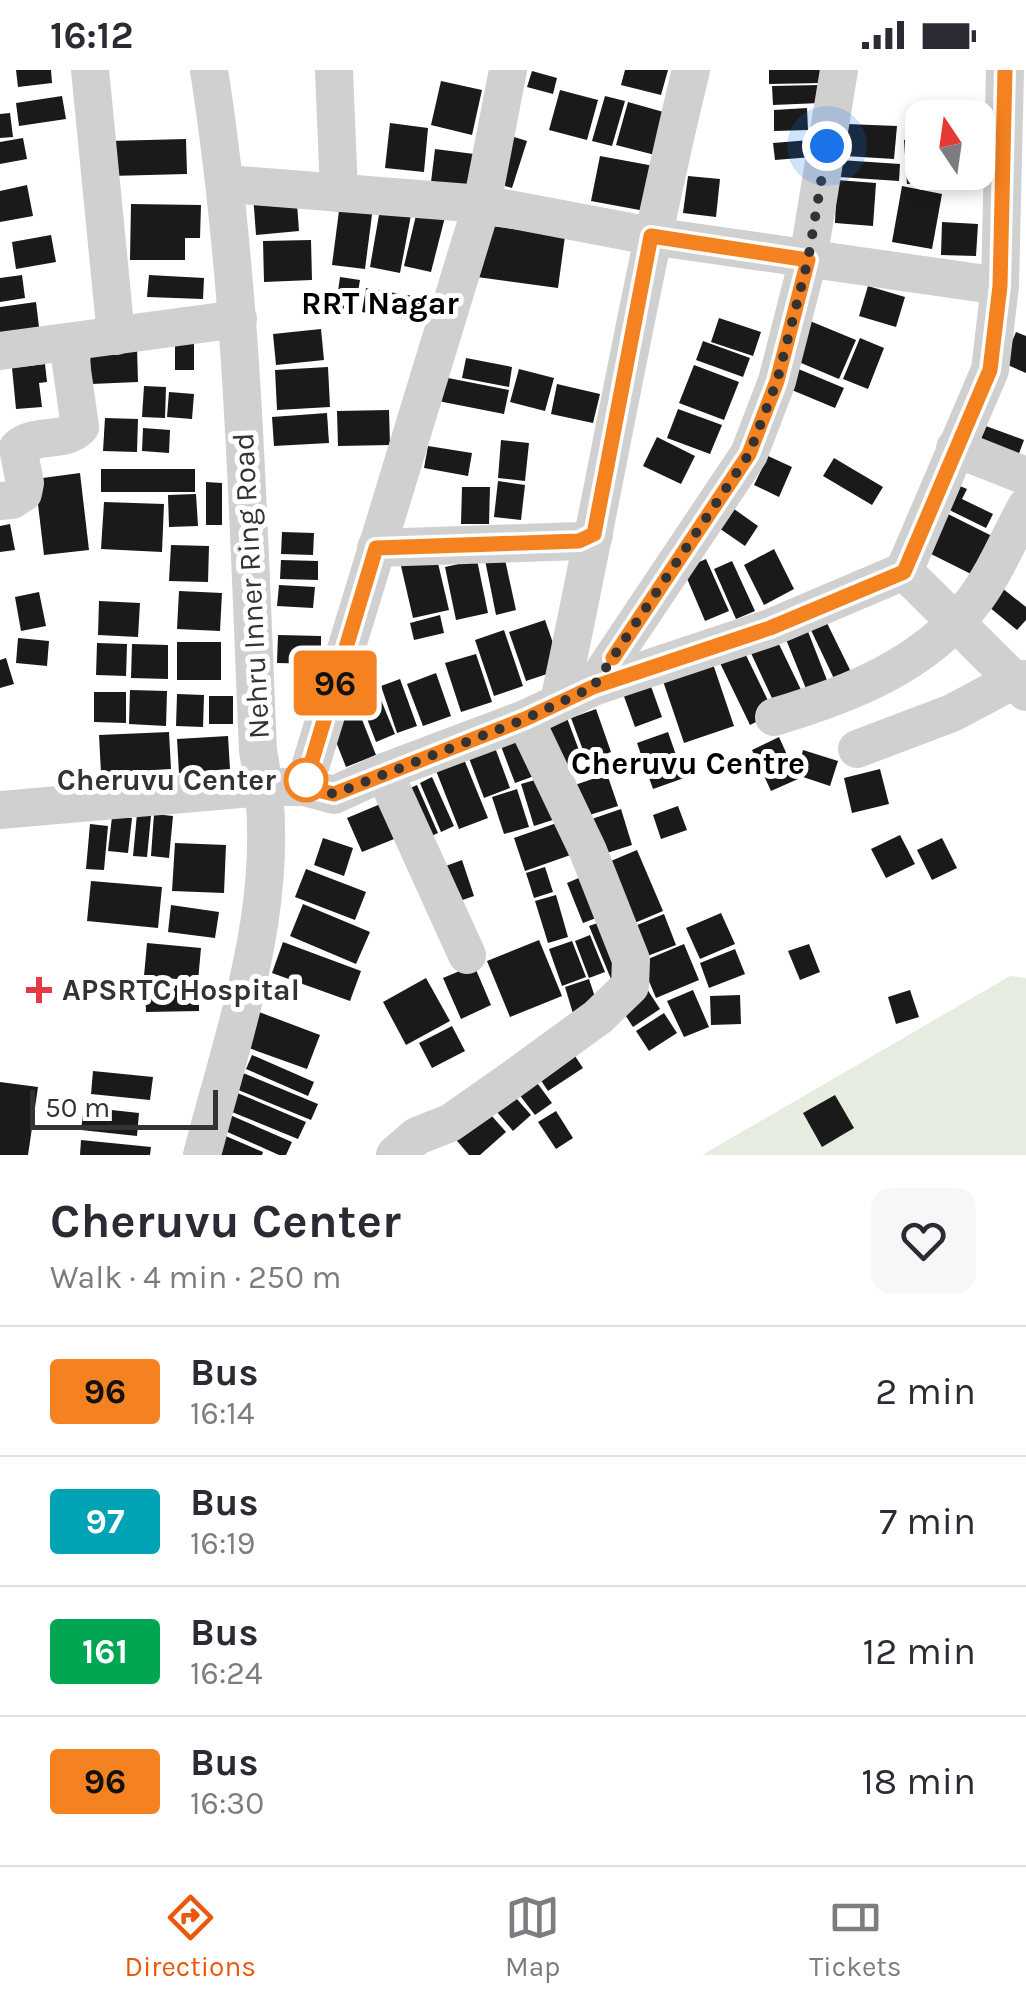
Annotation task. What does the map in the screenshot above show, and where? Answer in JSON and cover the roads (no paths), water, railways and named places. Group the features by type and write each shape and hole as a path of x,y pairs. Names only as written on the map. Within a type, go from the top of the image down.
{"street":[{"path":"90,70 116,336"},
{"name":"Nehru Inner Ring Road","path":"202,1155 261,928 266,888 266,787 258,751 238,319 227,184 209,70"},
{"path":"334,70 339,193"},
{"path":"304,787 482,204 508,70"},
{"path":"559,702 651,236 690,70"},
{"path":"593,687 749,454 777,381 808,260 839,70"},
{"path":"0,810 266,787 304,787 334,794 525,719 593,687 770,628 904,572 990,370 1000,286 1005,70"},
{"path":"227,184 482,204 651,236 1000,286"},
{"path":"0,350 238,319"},
{"path":"0,501 24,493 18,448 26,441 73,435 80,427 68,342"},
{"path":"954,448 1026,476"},
{"path":"774,716 833,700 900,668 956,623 976,599 1026,507"},
{"path":"376,548 579,541 594,534"},
{"path":"857,749 1022,684 904,572"},
{"path":"395,1155 417,1136 450,1123 510,1081 598,1017 630,986 631,960 588,851 525,719"},
{"path":"384,772 467,956"}],"place":[{"name":"Cheruvu Center","path":"306,780"},
{"name":"APSRTC Hospital","path":"39,990"}],"district":[{"name":"RRT Nagar","path":"380,303"},
{"name":"Cheruvu Centre","path":"688,763"}]}
